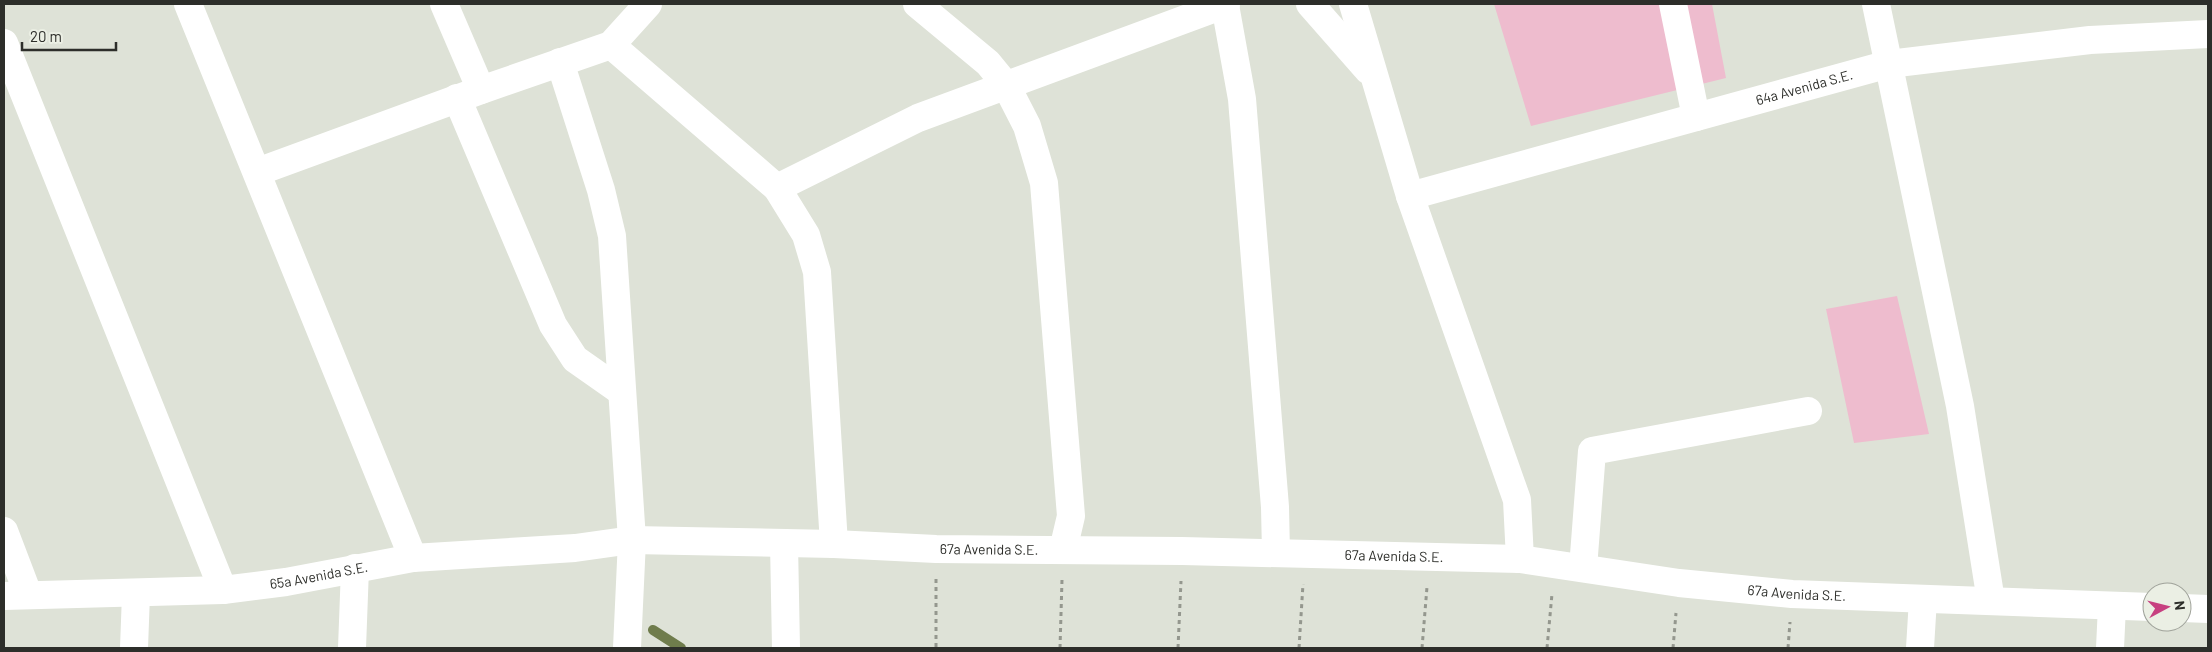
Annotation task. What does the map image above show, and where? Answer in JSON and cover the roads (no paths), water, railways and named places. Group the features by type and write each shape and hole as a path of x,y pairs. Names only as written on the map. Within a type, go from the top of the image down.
{"street":[{"path":"188,4 413,558"},
{"path":"444,4 469,94 553,325 575,359 622,392"},
{"path":"257,172 469,94 611,45 648,4"},
{"path":"916,4 988,63 1006,85 1027,126 1044,184 1071,516 1063,550"},
{"path":"777,188 918,118 1226,4 1242,99 1275,507 1276,553"},
{"path":"1310,4 1373,74"},
{"path":"1353,4 1410,196 1517,500 1520,559"},
{"path":"1673,4 1696,117"},
{"path":"1876,4 1960,406 1991,601"},
{"name":"64a Avenida S.E.","path":"1410,196 1889,64 2090,40 2208,34"},
{"path":"4,43 223,590"},
{"path":"611,45 777,188 806,235 818,272 834,544"},
{"path":"560,62 601,190 612,236 632,540 627,648"},
{"path":"1583,568 1592,451 1808,411"},
{"path":"4,531 16,595"},
{"name":"67a Avenida S.E.","path":"632,540 834,544 936,549 1182,551 1520,559 1679,583 1792,594 2142,607"},
{"name":"65a Avenida S.E.","path":"16,595 136,594 223,590 286,582 413,558 575,548 632,540"},
{"path":"784,543 786,648"},
{"path":"352,648 355,568"},
{"path":"134,648 136,594"},
{"path":"1920,648 1923,599"},
{"path":"2110,648 2112,606"},
{"path":"2192,608 2208,609"}],"waterway":[{"path":"653,630 681,648"}]}
